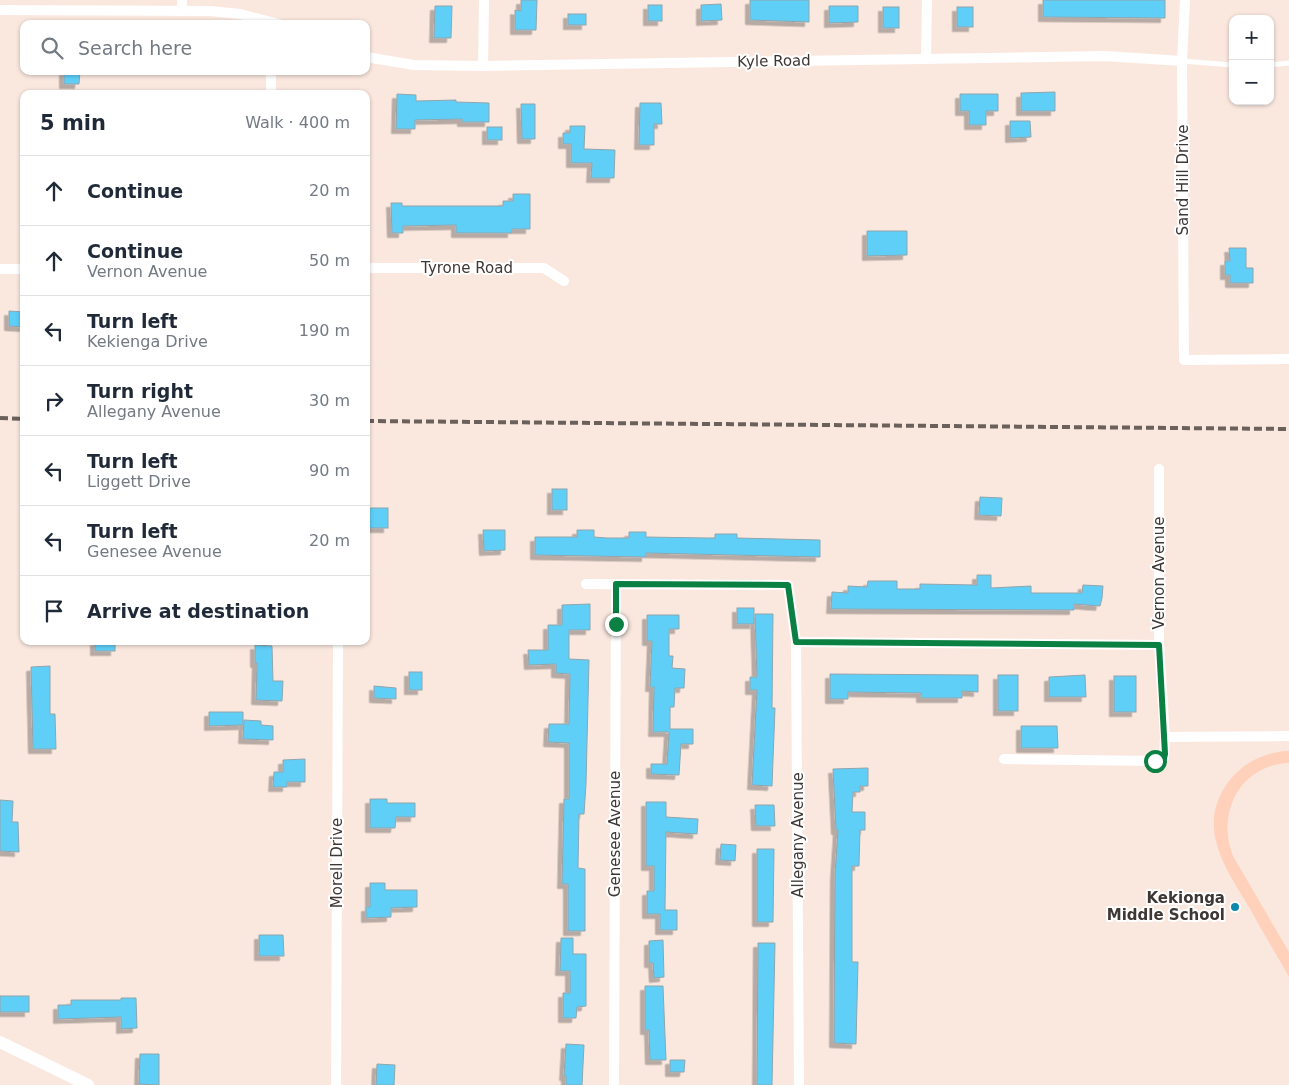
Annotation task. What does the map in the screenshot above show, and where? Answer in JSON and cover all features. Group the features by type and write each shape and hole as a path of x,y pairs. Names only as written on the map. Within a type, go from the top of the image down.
{"street":[{"path":"483,66 484,0"},
{"path":"926,58 927,0"},
{"name":"Sand Hill Drive","path":"1185,0 1182,61 1184,360 1289,359"},
{"path":"0,10 182,5 240,14 262,20"},
{"name":"Kyle Road","path":"370,58 414,66 1105,56 1182,61"},
{"path":"271,75 271,90"},
{"name":"Tyrone Road","path":"370,268 544,268 564,281"},
{"path":"0,269 20,269"},
{"name":"Vernon Avenue","path":"1004,759 1155,761 1164,758 1165,737 1159,645 1159,469"},
{"path":"586,584 616,584"},
{"name":"Allegany Avenue","path":"616,584 788,585 796,642 800,1085"},
{"name":"Genesee Avenue","path":"614,1085 616,584"},
{"path":"796,642 1159,645"},
{"name":"Morell Drive","path":"336,1085 338,645"},
{"path":"1165,737 1289,736"},
{"path":"0,1042 88,1085"}],"lane":[{"path":"1182,61 1229,65"},
{"path":"1274,65 1289,63"}],"shaded area":[{"path":"1289,751 1289,763 1272,766 1257,772 1245,782 1236,794 1230,808 1228,824 1233,856 1289,952 1289,977 1231,877 1217,846 1214,830 1214,814 1219,798 1234,775 1254,760 1268,754"}],"building":[{"path":"521,0 537,0 536,30 515,30 515,10 521,11"},
{"path":"750,0 809,0 809,22 750,20"},
{"path":"1043,0 1165,0 1165,18 1043,17"},
{"path":"721,4 722,20 701,21 701,5"},
{"path":"648,5 662,5 662,21 648,21"},
{"path":"435,6 452,6 451,38 434,38"},
{"path":"829,6 858,6 858,22 829,23"},
{"path":"883,7 899,7 899,28 883,28"},
{"path":"957,7 973,7 973,27 957,27"},
{"path":"568,14 586,14 586,25 568,25"},
{"path":"64,75 80,75 79,84 64,84"},
{"path":"1055,92 1055,111 1021,111 1021,93"},
{"path":"397,94 416,95 416,101 456,100 456,102 489,103 489,122 462,122 462,119 415,120 415,129 396,129"},
{"path":"960,94 998,94 998,111 986,111 986,125 969,125 969,111 960,111"},
{"path":"640,103 661,103 662,124 654,124 654,145 639,145"},
{"path":"521,104 535,104 535,139 522,139"},
{"path":"1010,121 1030,121 1031,137 1010,138"},
{"path":"570,126 585,126 584,149 615,150 614,178 591,178 592,163 571,163 571,144 563,144 563,133 570,133"},
{"path":"487,127 502,127 502,140 487,140"},
{"path":"513,194 530,194 530,229 512,229 512,233 456,233 456,225 403,226 403,233 392,233 391,203 402,203 402,206 503,206 503,201 513,201"},
{"path":"867,231 907,231 907,255 867,256"},
{"path":"1229,248 1246,248 1246,268 1253,268 1253,283 1230,283 1230,275 1225,275 1225,261 1230,261"},
{"path":"9,311 20,312 20,327 9,326"},
{"path":"552,489 567,489 567,510 552,510"},
{"path":"980,497 1002,498 1001,516 979,515"},
{"path":"370,508 388,508 388,528 370,528"},
{"path":"483,530 505,530 505,550 484,551"},
{"path":"577,530 594,530 594,537 607,538 629,538 629,532 646,532 646,537 715,538 715,534 737,534 737,538 820,540 820,557 646,553 646,557 535,555 535,537 577,537"},
{"path":"977,575 991,575 991,588 1031,586 1031,593 1082,593 1083,585 1103,586 1102,598 1100,606 1074,604 1074,610 831,609 832,592 848,593 848,586 867,587 868,581 897,581 897,589 920,589 920,584 977,585"},
{"path":"590,604 590,630 569,630 569,659 589,660 586,784 584,814 579,814 578,868 585,869 585,931 568,931 568,884 562,884 564,799 569,799 569,743 548,742 549,724 569,724 570,674 556,673 556,664 529,665 528,650 548,650 548,625 562,625 562,605"},
{"path":"737,608 754,608 754,624 737,624"},
{"path":"755,614 773,614 772,708 775,708 772,786 752,785 757,690 750,690 750,677 757,677"},
{"path":"647,615 679,615 679,629 669,629 669,656 673,656 672,668 685,669 684,688 675,688 674,707 670,707 670,729 693,729 693,744 681,744 679,775 651,774 651,764 667,764 669,732 653,732 654,687 650,687 652,641 647,641"},
{"path":"95,645 115,645 115,651 95,651"},
{"path":"255,645 272,646 273,681 283,681 282,701 256,700 257,663 255,663"},
{"path":"50,666 50,714 55,714 56,749 33,749 31,667"},
{"path":"409,672 422,672 422,690 409,690"},
{"path":"830,674 978,675 978,692 962,691 962,698 921,698 921,693 848,692 848,699 830,699"},
{"path":"998,675 1018,675 1018,711 998,711"},
{"path":"1085,675 1086,697 1049,697 1049,677"},
{"path":"1114,676 1136,676 1136,712 1114,712"},
{"path":"374,686 396,688 396,699 374,698"},
{"path":"209,712 243,712 243,725 209,726"},
{"path":"244,720 261,721 261,725 273,726 273,740 243,739"},
{"path":"1021,726 1057,726 1058,748 1021,748"},
{"path":"305,759 305,782 287,782 287,787 273,787 274,772 283,772 283,760"},
{"path":"868,768 868,786 860,786 860,792 853,792 852,812 865,812 865,830 860,830 859,866 852,866 852,962 858,962 856,1044 834,1043 835,875 838,830 836,830 833,769"},
{"path":"370,799 387,799 387,803 415,803 415,817 396,817 395,828 370,828"},
{"path":"0,800 13,801 12,822 18,822 19,852 0,851"},
{"path":"646,802 666,802 666,817 698,819 697,834 666,832 665,910 677,910 677,930 660,930 660,914 647,914 647,891 654,891 654,866 646,866"},
{"path":"755,805 774,805 775,826 756,826"},
{"path":"721,844 736,845 735,861 720,860"},
{"path":"757,849 774,849 773,922 757,922"},
{"path":"370,883 385,883 385,890 417,890 417,907 391,908 391,917 366,918 366,907 370,907"},
{"path":"259,935 283,935 284,956 259,956"},
{"path":"561,938 573,938 573,954 586,954 586,1006 577,1007 576,1018 563,1018 563,993 570,993 570,971 560,971"},
{"path":"663,940 664,977 654,978 653,963 649,963 649,941"},
{"path":"758,943 775,943 772,1085 757,1085"},
{"path":"645,986 663,986 666,1060 650,1060 649,1030 645,1030"},
{"path":"0,996 29,996 29,1012 0,1012"},
{"path":"121,998 136,998 137,1028 121,1029 121,1017 58,1019 58,1005 71,1005 71,1000 121,1000"},
{"path":"566,1044 584,1045 582,1085 566,1085 566,1076 564,1076"},
{"path":"140,1054 159,1054 159,1085 139,1084"},
{"path":"670,1060 685,1060 684,1072 670,1072"},
{"path":"377,1064 395,1065 394,1085 376,1085"}],"railway":[{"path":"0,418 20,419"},
{"path":"370,421 1289,429"}],"place":[{"name":"Kekionga Middle School","path":"1235,907"}],"route":[{"path":"616,624 616,584 788,585 796,642 1159,645 1165,754 1164,758 1155,761"}]}
